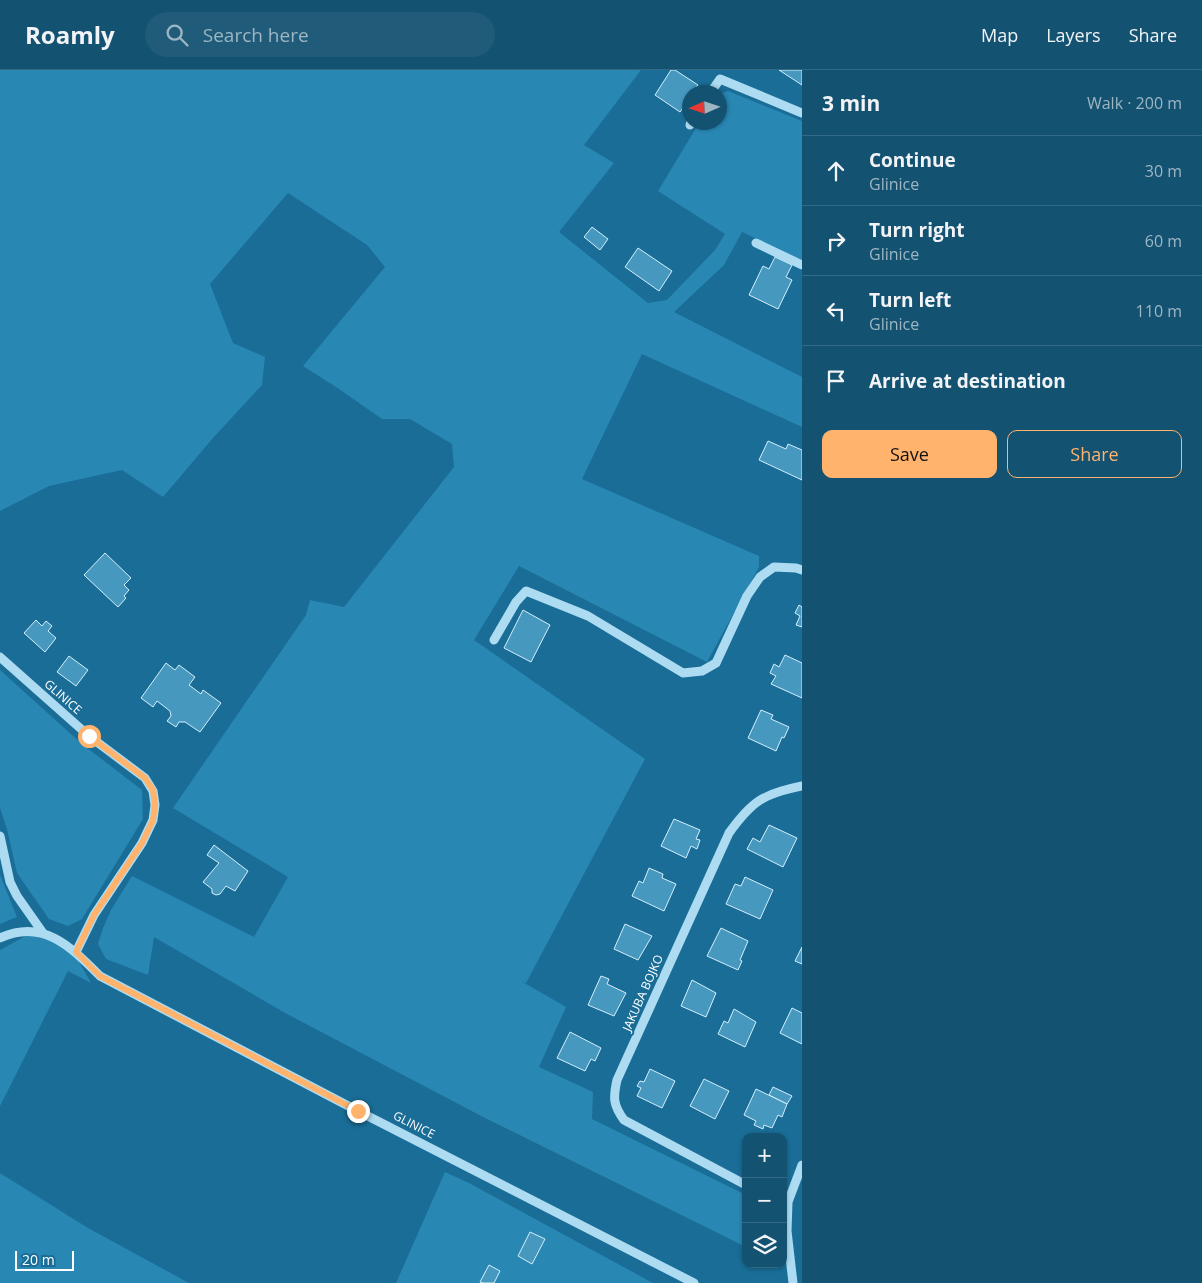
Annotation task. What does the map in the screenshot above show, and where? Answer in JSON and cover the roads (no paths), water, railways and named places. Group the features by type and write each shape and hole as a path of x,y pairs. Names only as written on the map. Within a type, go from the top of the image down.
{"street":[{"path":"716,85 720,79 802,113"},
{"path":"756,243 802,265"},
{"path":"494,640 516,602 526,592 588,616 683,673 702,671 716,663 747,596 760,577 774,567 802,570"},
{"name":"GLINICE","path":"0,658 89,736 145,778 153,790 155,805 150,828 94,915 76,952"},
{"name":"JAKUBA BOJKO","path":"742,1183 624,1120 616,1110 614,1095 617,1080 729,833 744,812 763,798 802,786"},
{"path":"0,836 10,882 17,896 43,933"},
{"name":"GLINICE","path":"0,938 10,933 25,930 43,933 56,938 76,952 100,976 694,1283"},
{"path":"787,1199 802,1164"},
{"path":"787,1223 793,1283"}]}
